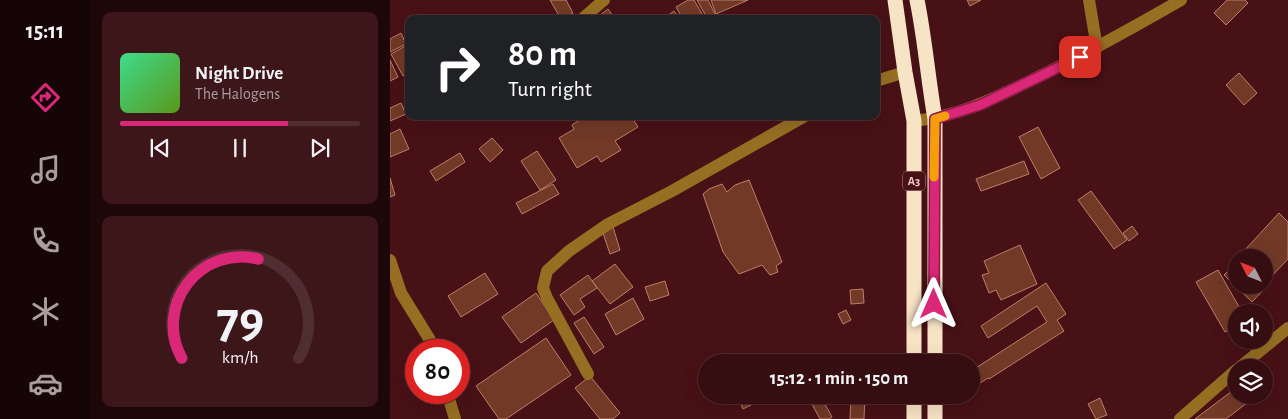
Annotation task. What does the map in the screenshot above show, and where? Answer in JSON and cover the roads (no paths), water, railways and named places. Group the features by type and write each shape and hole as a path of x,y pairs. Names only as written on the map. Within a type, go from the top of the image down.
{"highway":[{"name":"A3","path":"895,0 914,121 914,354"},
{"name":"A3","path":"918,0 935,119 935,354"},
{"path":"914,404 914,419"},
{"path":"935,404 935,419"}],"street":[{"path":"587,15 604,0"},
{"path":"1089,0 1097,48"},
{"path":"914,121 935,119 980,105 1097,48 1181,0"},
{"path":"880,80 905,72"},
{"path":"588,374 543,288 547,271 569,251 608,224 681,186 798,120"},
{"path":"390,260 401,293 416,315 428,339"},
{"path":"1252,359 1285,336"},
{"path":"1180,419 1228,378"},
{"path":"451,404 455,419"}]}
